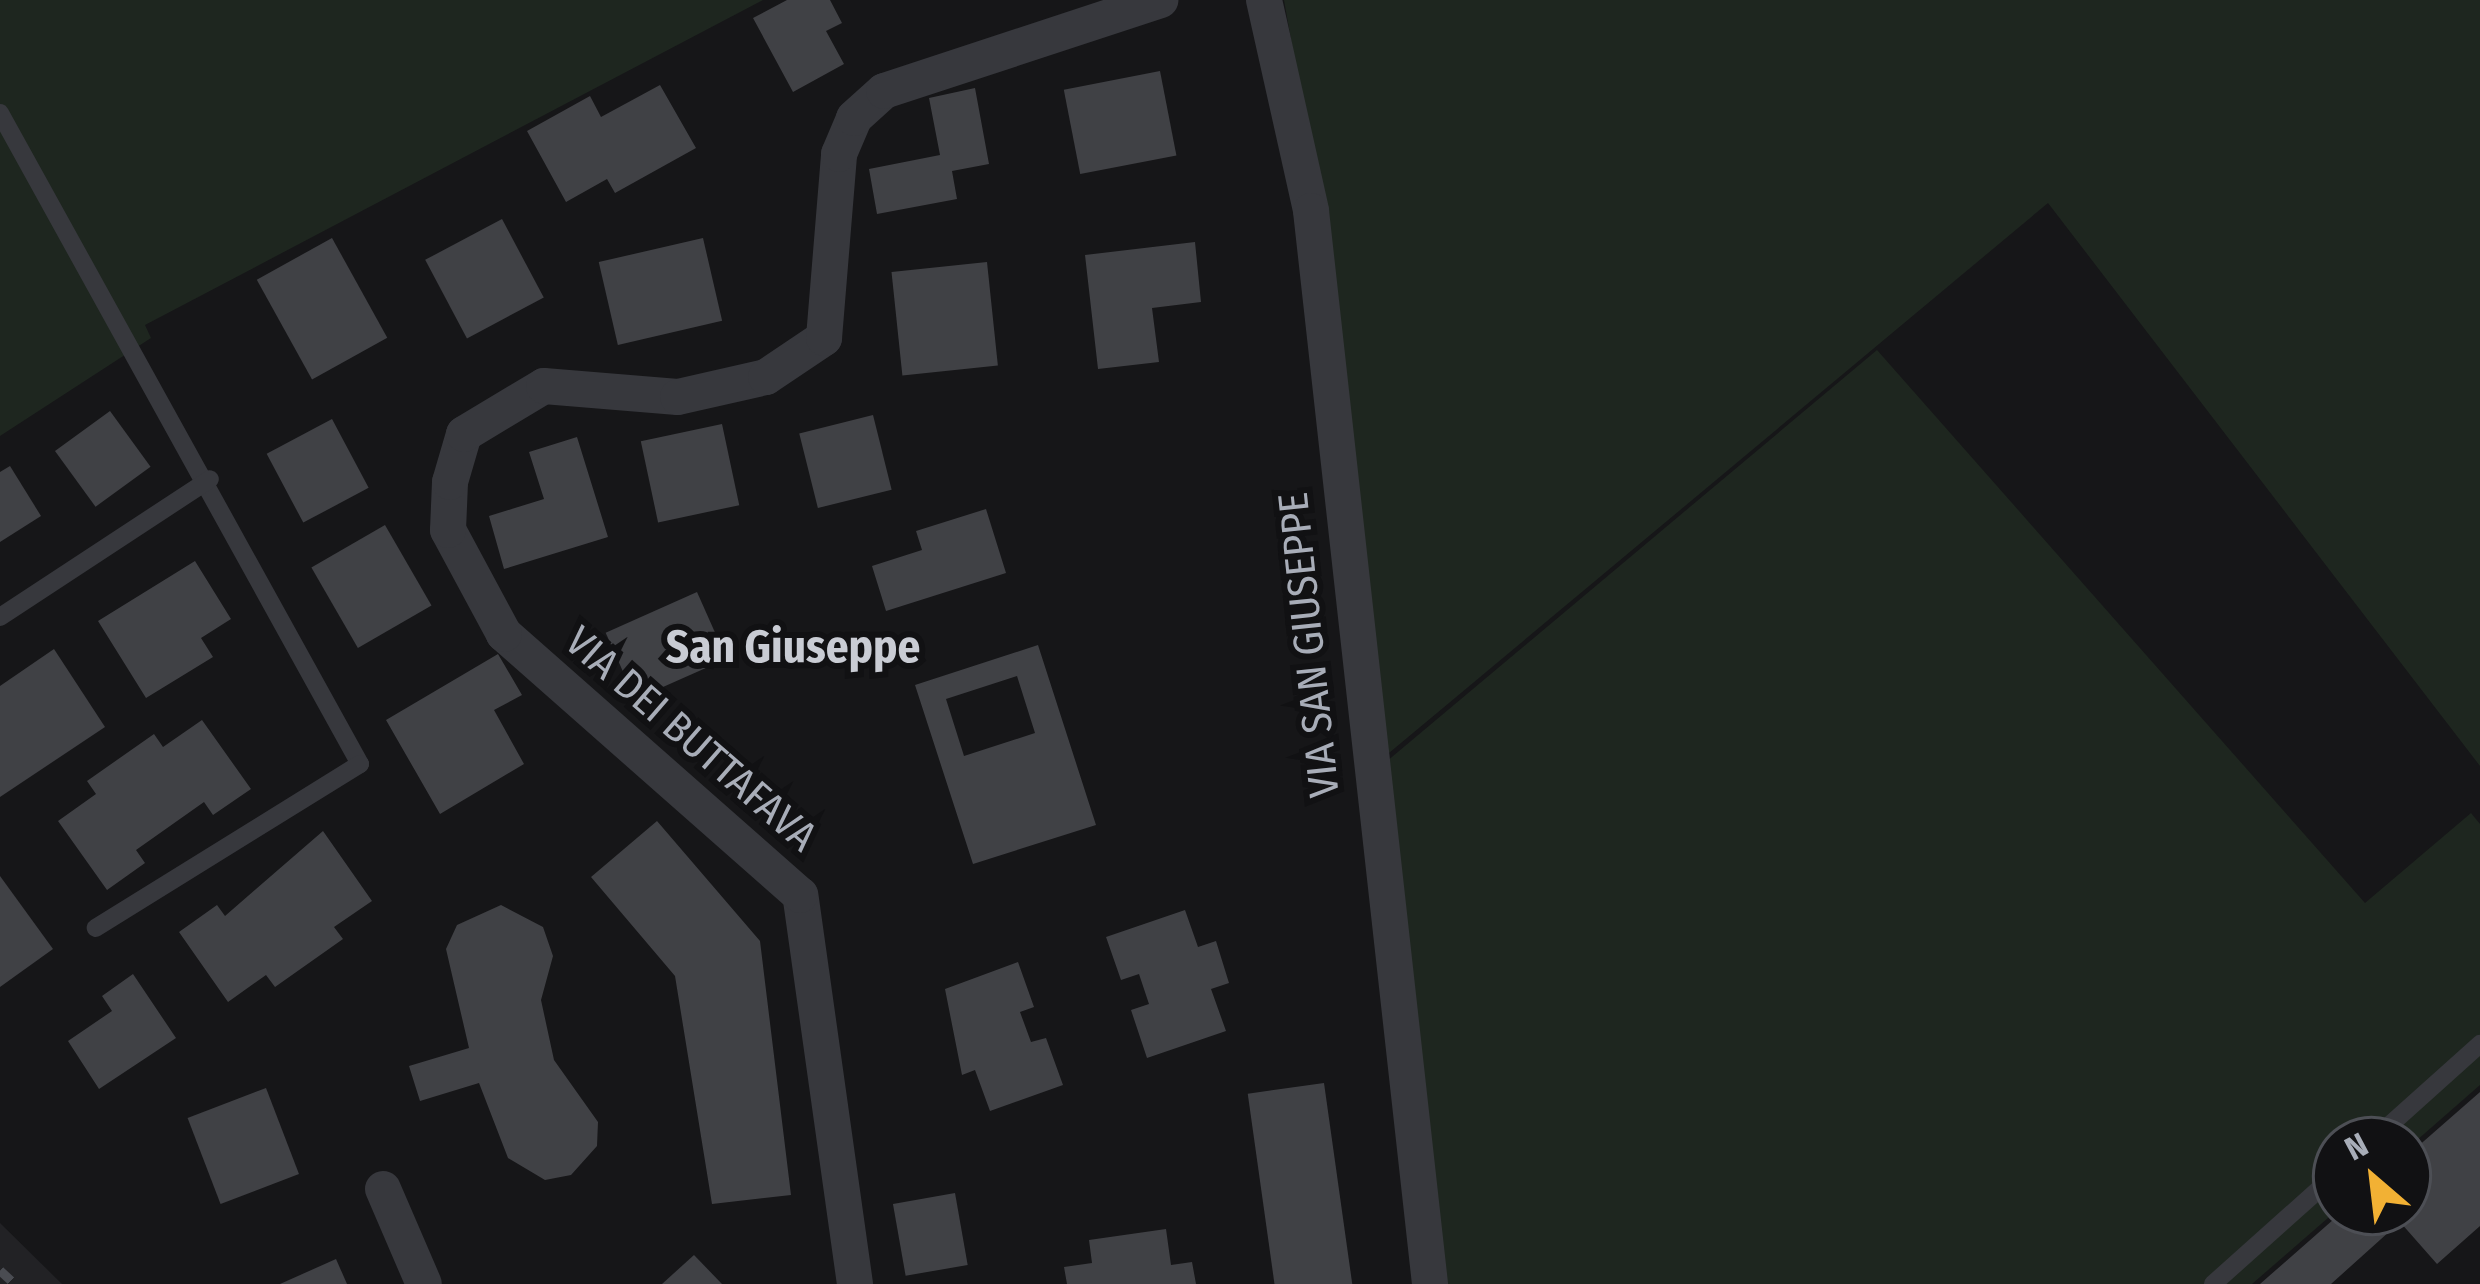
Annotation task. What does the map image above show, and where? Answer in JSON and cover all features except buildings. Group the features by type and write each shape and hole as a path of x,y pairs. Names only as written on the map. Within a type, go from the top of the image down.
{"street":[{"name":"VIA DEI BUTTAFAVA","path":"855,1284 800,896 504,634 448,530 450,482 464,434 544,386 678,397 766,377 805,351 824,338 836,284 839,154 854,118 884,91 1160,0"},
{"name":"VIA SAN GIUSEPPE","path":"1264,0 1311,211 1430,1284"},
{"path":"383,1189 424,1284"}],"lane":[{"path":"0,113 210,478 360,764 96,928"},
{"path":"0,617 210,478"},
{"path":"2400,1116 2480,1044"},
{"path":"2213,1284 2312,1195"}],"shaded area":[{"path":"0,0 763,0 145,325 151,338 0,436"},
{"path":"1284,0 2480,0 2480,766 2048,203 1371,768 1319,197"},
{"path":"1877,350 2365,903 2471,813 2480,824 2480,1085 2432,1127 2432,1116 2312,1116 2312,1232 2252,1284 1444,1284 1374,772"},
{"path":"0,1223 62,1284 0,1284"}],"railway":[{"path":"0,1270 15,1284"}],"district":[{"name":"San Giuseppe","path":"793,648"}]}
